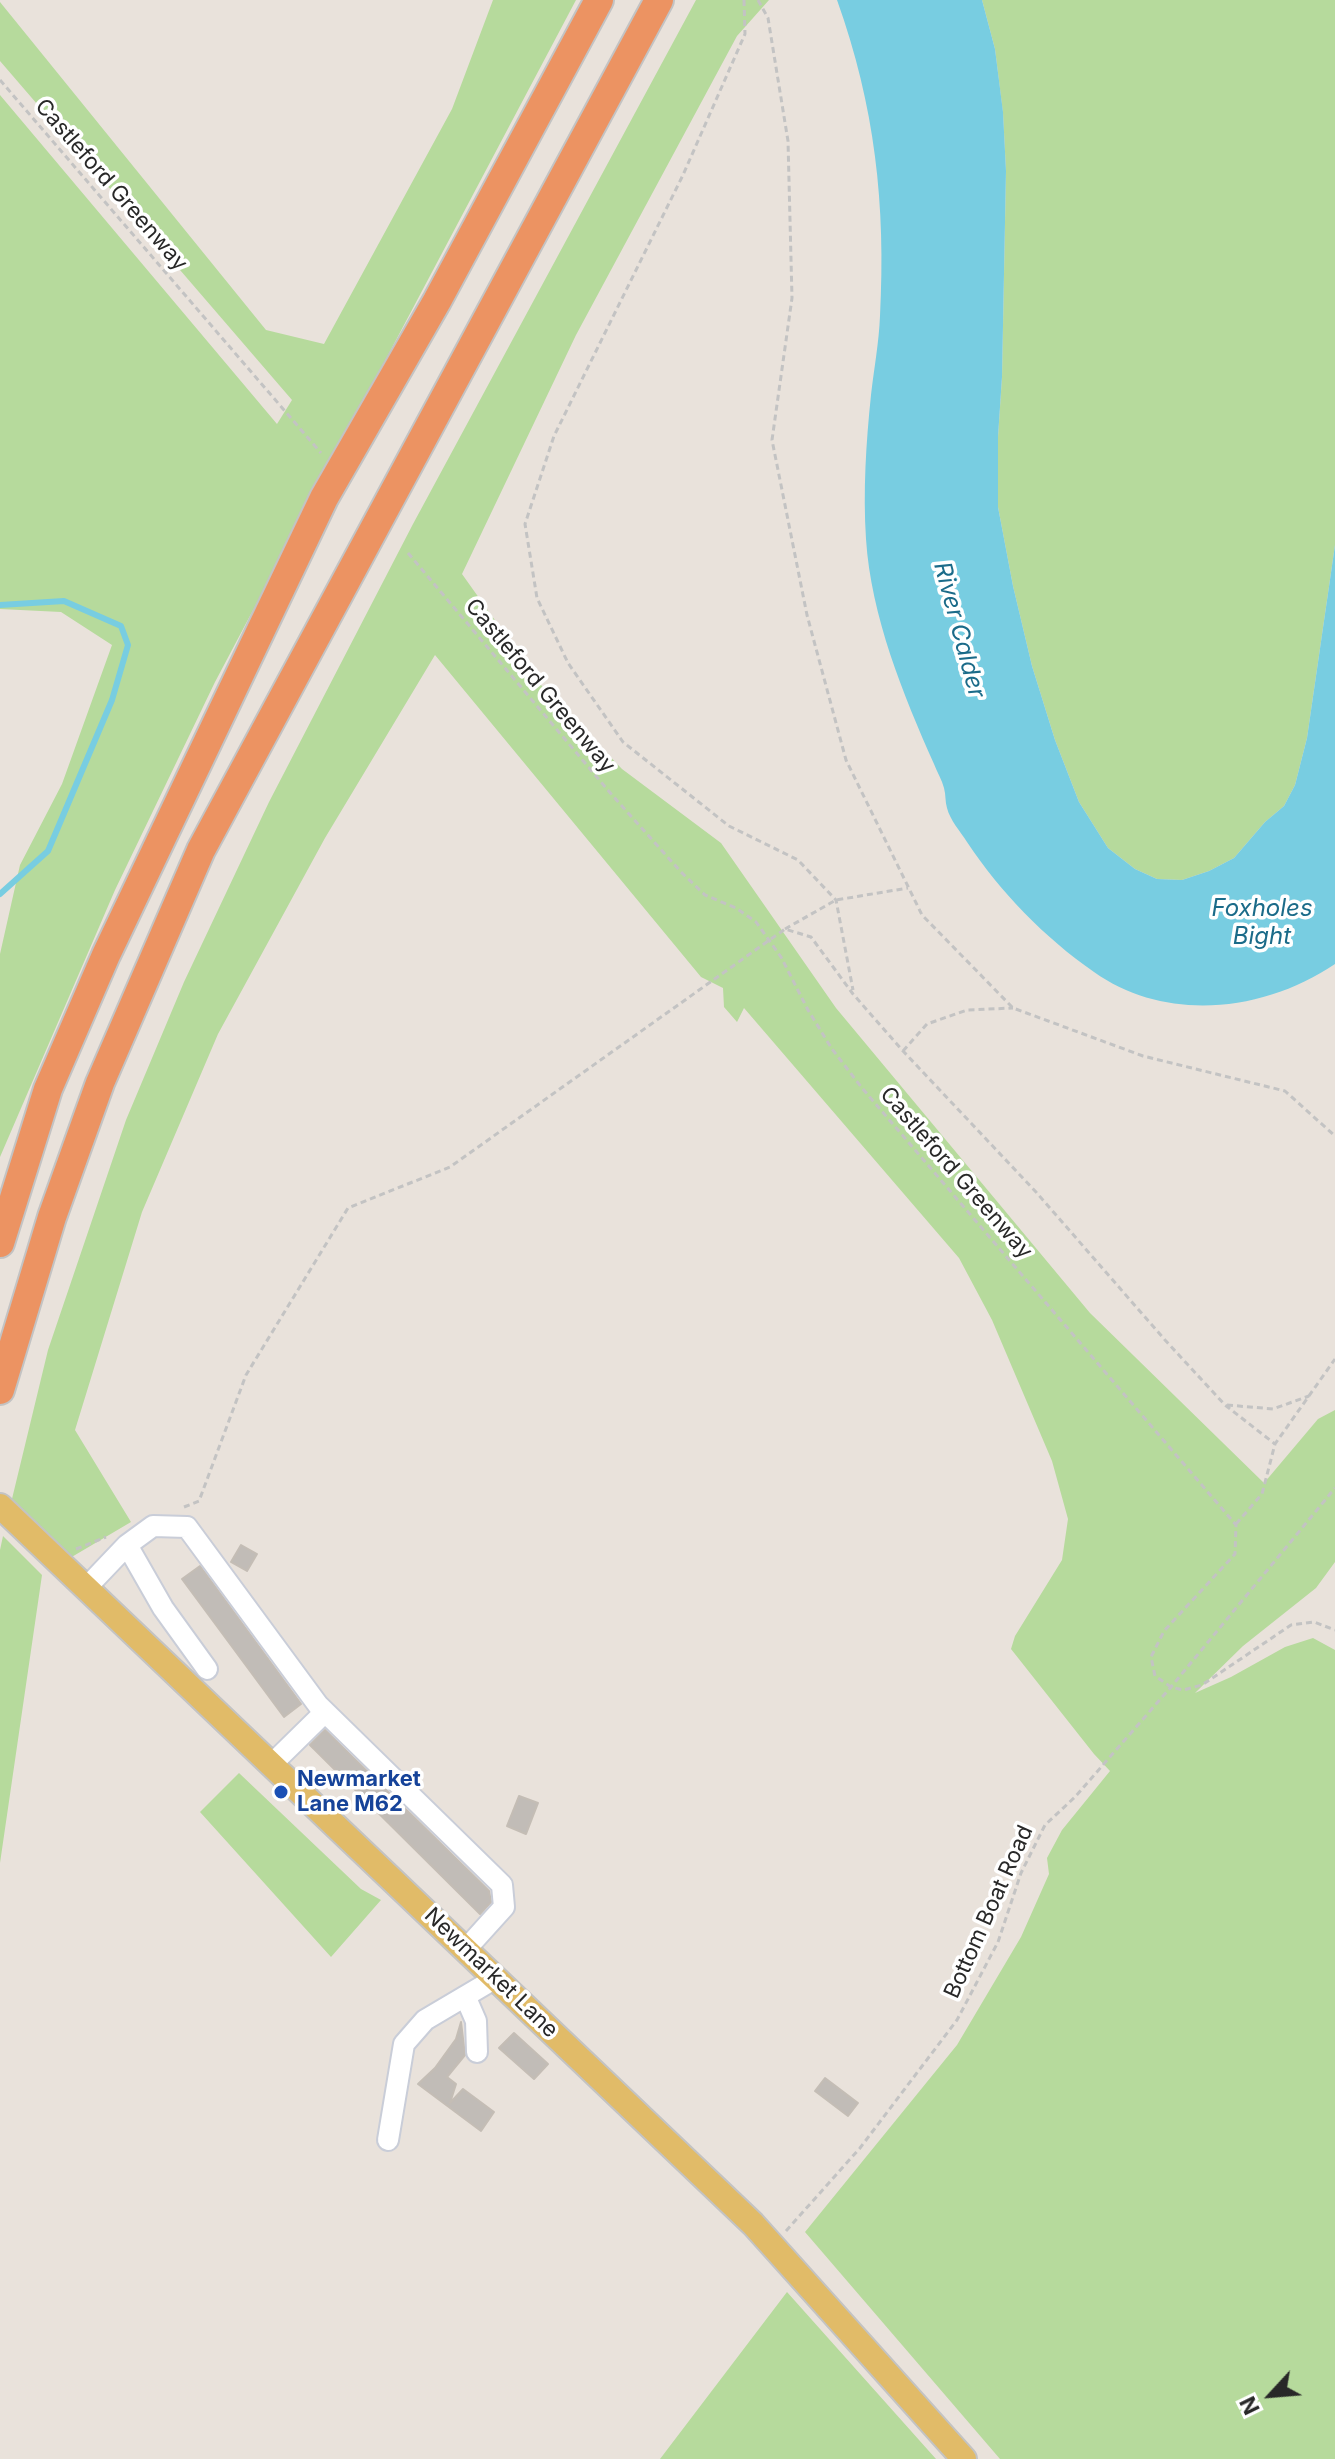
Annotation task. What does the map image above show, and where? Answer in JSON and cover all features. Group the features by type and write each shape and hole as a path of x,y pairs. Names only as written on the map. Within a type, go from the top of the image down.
{"highway":[{"path":"0,1243 48,1089 95,982 324,498 437,301 599,0"},
{"path":"0,1390 52,1217 100,1083 201,850 658,2"}],"main road":[{"name":"Newmarket Lane","path":"0,1506 466,1949 772,2246 964,2459"}],"lane":[{"path":"86,1588 119,1540 153,1526 187,1527 325,1712 502,1885 504,1907 466,1949"},
{"path":"119,1540 207,1669"},
{"path":"272,1764 325,1712"},
{"path":"388,2140 404,2044 425,2020 496,1978"},
{"path":"466,1998 476,2021 477,2052"}],"path":[{"path":"744,0 745,34 683,175 554,436 525,524 537,598 568,663 623,742 729,826 798,860 836,900 853,994"},
{"path":"758,0 768,18 788,141 792,298 772,440 807,615 846,760 922,915 1013,1008"},
{"name":"Castleford Greenway","path":"0,80 324,456"},
{"name":"Castleford Greenway","path":"408,553 681,872 705,895 736,908 756,922 792,974 816,1023 862,1088 1236,1525"},
{"path":"185,1507 199,1501 246,1375 348,1208 450,1167 785,929 836,900 908,888"},
{"path":"785,929 811,937 853,994 903,1051 1036,1192 1225,1405 1275,1444"},
{"path":"903,1051 927,1024 967,1010 1013,1008 1143,1056 1285,1091 1335,1136"},
{"path":"1335,1359 1275,1444 1262,1494 1236,1525 1235,1554 1164,1631 1151,1657 1155,1676 1171,1687 1183,1690 1202,1685 1291,1625 1314,1622 1335,1630"},
{"path":"1225,1405 1273,1409 1309,1396"},
{"name":"Bottom Boat Road","path":"772,2246 860,2148 957,2020 998,1942 1021,1873 1045,1825 1075,1797 1171,1687 1335,1488"},
{"path":"54,1558 119,1540"}],"green space":[{"path":"493,0 576,0 215,682 115,890 0,1157 0,954 20,865 62,784 112,645 61,612 0,609 0,95 277,424 292,400 0,61 0,2 266,330 324,344 452,109"},
{"path":"696,0 769,0 737,36 576,335 462,574 541,685 622,769 721,843 836,1008 1090,1313 1264,1483 1318,1419 1335,1410 1335,1562 1316,1588 1243,1646 1195,1693 1285,1647 1313,1638 1335,1650 1335,2459 1000,2459 805,2232 957,2045 1021,1937 1049,1874 1047,1858 1062,1830 1110,1771 1011,1649 1015,1636 1062,1560 1068,1519 1052,1461 992,1320 959,1258 744,1008 737,1022 724,1007 723,988 701,977 435,655 325,838 218,1034 142,1212 75,1430 131,1522 70,1558 11,1503 48,1350 126,1120 184,982 269,802 413,524"},
{"path":"982,0 1335,0 1335,545 1307,738 1295,785 1284,806 1265,822 1234,858 1182,880 1157,879 1135,869 1108,848 1079,802 1055,740 1032,666 1013,586 998,507 1006,171 1003,113 995,49"},
{"path":"3,1536 42,1575 0,1863 0,1550"},
{"path":"239,1773 361,1889 381,1900 331,1957 200,1812"},
{"path":"787,2292 936,2459 660,2459"}],"water":[{"name":"Foxholes Bight","path":"837,0 982,0 995,49 1006,171 998,507 1032,666 1055,740 1079,802 1108,848 1135,869 1157,879 1182,880 1209,871 1234,858 1265,822 1284,806 1295,785 1307,738 1335,545 1335,964 1307,980 1278,993 1215,1005 1183,1005 1152,999 1122,988 1094,972 1024,913 980,861 950,817 942,782 890,654 869,568 865,485 880,316 879,195 861,78"}],"building":[{"path":"241,1545 257,1554 247,1571 231,1562"},
{"path":"200,1566 301,1704 284,1717 182,1579"},
{"path":"325,1730 489,1891 491,1902 480,1914 310,1745"},
{"path":"519,1796 538,1803 526,1834 507,1826"},
{"path":"461,2022 465,2055 447,2077 456,2084 450,2103 463,2089 494,2112 481,2131 418,2084 435,2068 456,2039"},
{"path":"514,2033 548,2064 534,2079 499,2048"},
{"path":"825,2078 858,2103 848,2116 815,2091"}],"waterway":[{"path":"0,605 64,601 121,626 128,645 112,700 48,851 0,894"}],"place":[{"name":"Newmarket Lane M62","path":"281,1792"}],"water label":[{"name":"River Calder","path":"959,630"}]}
